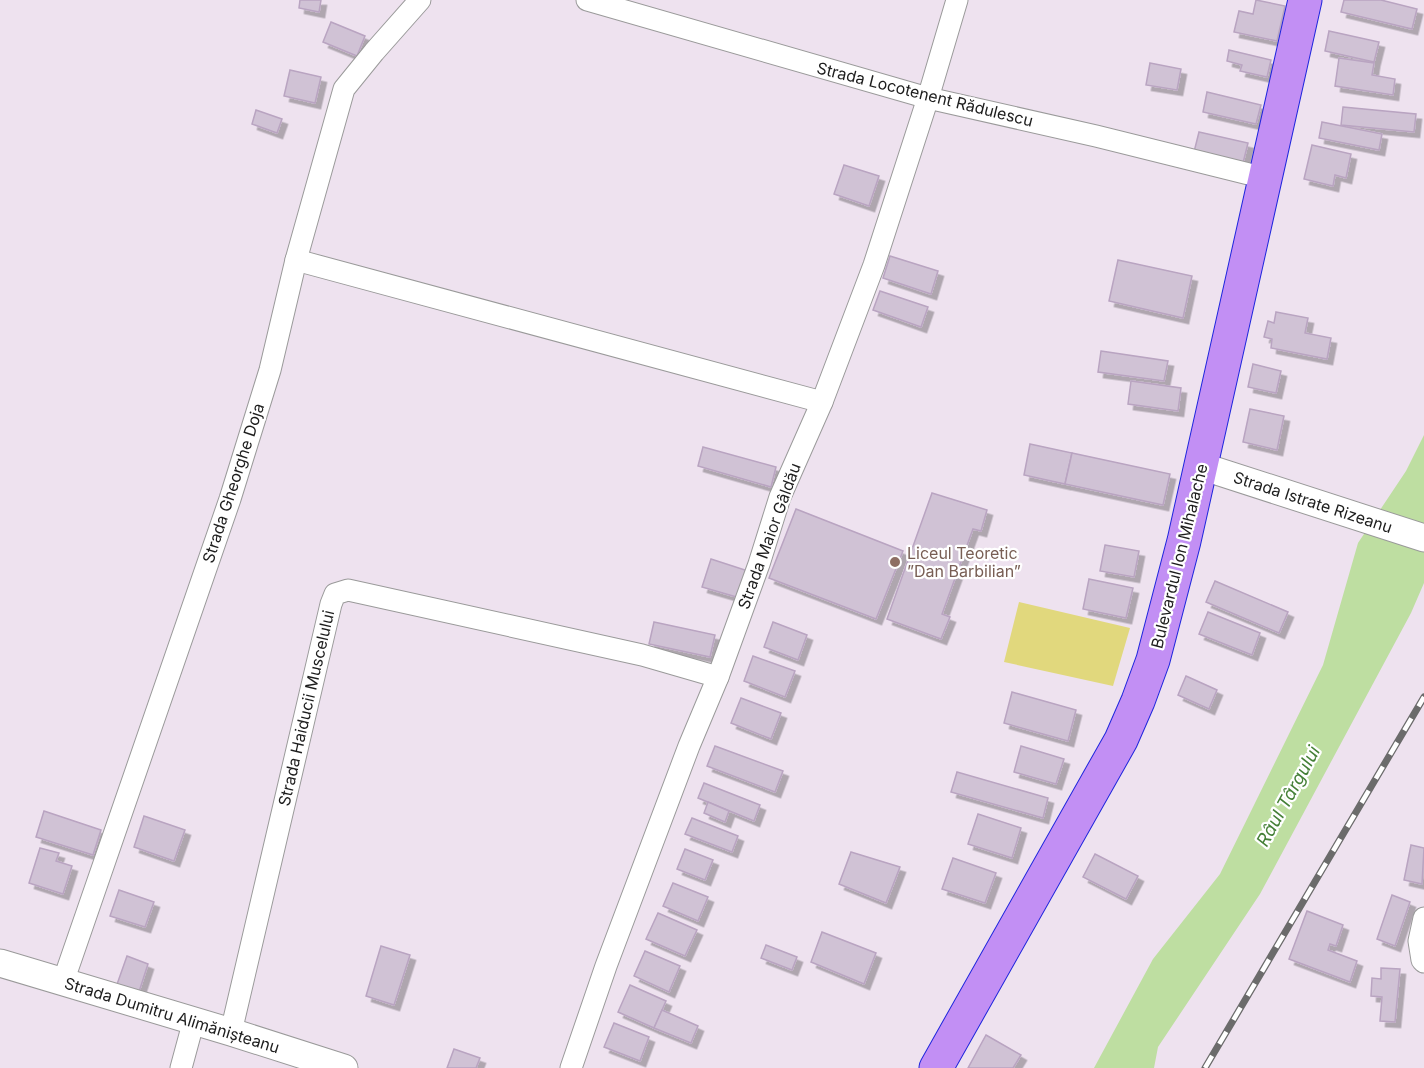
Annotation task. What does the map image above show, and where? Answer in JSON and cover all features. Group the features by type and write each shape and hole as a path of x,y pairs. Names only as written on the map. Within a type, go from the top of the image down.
{"highway":[{"name":"Bulevardul Ion Mihalache","path":"936,1068 1111,759 1134,711 1153,660 1201,466 1305,0"}],"street":[{"name":"Strada Gheorghe Doja","path":"63,982 230,499 270,370 296,260 344,89 420,0"},
{"name":"Strada Locotenent Rădulescu","path":"587,0 928,99 1096,136 1265,178"},
{"name":"Strada Maior Gâldău","path":"571,1068 606,966 689,746 718,677 759,564 780,497 822,402 873,265 928,99 957,0"},
{"path":"296,260 822,402"},
{"name":"Strada Istrate Rizeanu","path":"1201,466 1424,538"},
{"name":"Strada Haiducii Muscelului","path":"231,1032 325,627 335,594 348,590 642,655 718,677"},
{"path":"1424,918 1419,941 1424,962"},
{"name":"Strada Dumitru Alimănișteanu","path":"0,963 194,1020 344,1068"},
{"path":"181,1068 194,1020"}],"shaded area":[{"path":"1019,602 1130,628 1113,686 1004,662"}],"water":[{"name":"Râul Târgului","path":"1424,435 1424,583 1411,613 1260,894 1158,1047 1154,1068 1094,1068 1153,959 1220,874 1323,665 1358,543 1406,471"}],"building":[{"path":"300,0 321,0 319,12 299,8"},
{"path":"1256,0 1285,6 1277,41 1234,32 1239,11 1253,14"},
{"path":"1344,0 1381,0 1417,9 1412,29 1341,12"},
{"path":"331,22 365,36 357,56 323,42"},
{"path":"1329,31 1379,42 1374,62 1325,51"},
{"path":"1229,50 1271,60 1267,77 1240,71 1242,65 1227,61"},
{"path":"1339,58 1374,63 1372,75 1395,79 1393,95 1335,86"},
{"path":"1150,63 1181,69 1177,90 1146,85"},
{"path":"290,70 321,77 315,103 284,96"},
{"path":"1207,92 1261,105 1256,124 1203,112"},
{"path":"1343,107 1416,114 1414,132 1341,125"},
{"path":"256,110 282,119 277,133 252,124"},
{"path":"1322,122 1382,134 1379,150 1319,138"},
{"path":"1199,132 1248,143 1243,163 1194,152"},
{"path":"1312,145 1351,154 1346,178 1335,175 1333,186 1304,179"},
{"path":"844,165 879,176 869,206 834,194"},
{"path":"890,256 938,271 931,294 883,278"},
{"path":"1118,260 1192,276 1183,318 1109,301"},
{"path":"880,291 928,307 921,327 873,310"},
{"path":"1276,312 1308,318 1305,333 1331,338 1327,359 1271,348 1272,339 1264,337 1268,321 1274,323"},
{"path":"1101,351 1168,361 1164,381 1098,372"},
{"path":"1253,364 1281,371 1276,393 1248,387"},
{"path":"1131,381 1181,388 1178,411 1128,404"},
{"path":"1250,409 1284,416 1277,450 1243,442"},
{"path":"1030,444 1072,453 1065,484 1024,475"},
{"path":"703,447 776,467 771,487 698,466"},
{"path":"1072,453 1170,474 1163,505 1065,484"},
{"path":"932,493 987,510 981,531 973,529 942,614 950,617 941,639 887,619"},
{"path":"796,509 903,551 876,619 769,578"},
{"path":"1105,545 1139,551 1134,577 1100,571"},
{"path":"711,559 748,571 740,598 702,587"},
{"path":"1089,579 1133,588 1126,618 1083,609"},
{"path":"1215,581 1288,612 1279,633 1206,602"},
{"path":"1208,612 1260,633 1252,655 1199,634"},
{"path":"654,622 715,635 710,657 649,644"},
{"path":"773,622 807,635 798,660 764,647"},
{"path":"753,656 795,671 785,697 744,681"},
{"path":"1186,676 1217,690 1209,709 1178,695"},
{"path":"1012,692 1076,710 1068,741 1004,723"},
{"path":"741,698 781,713 771,739 731,723"},
{"path":"715,746 783,771 775,792 707,766"},
{"path":"1021,746 1064,759 1056,784 1014,772"},
{"path":"957,772 1048,798 1043,818 951,792"},
{"path":"704,783 760,805 754,821 698,798"},
{"path":"708,802 729,811 725,822 704,813"},
{"path":"44,811 101,830 93,855 36,837"},
{"path":"978,814 1021,828 1012,858 968,844"},
{"path":"144,816 185,830 174,861 134,847"},
{"path":"692,818 738,836 732,852 685,834"},
{"path":"1411,845 1424,848 1422,884 1404,880"},
{"path":"40,848 59,853 56,861 72,866 63,894 29,883"},
{"path":"685,849 713,860 705,880 677,869"},
{"path":"851,852 900,867 886,903 839,884"},
{"path":"1095,854 1138,876 1126,899 1083,877"},
{"path":"953,858 996,873 985,903 942,889"},
{"path":"673,883 708,897 698,921 663,906"},
{"path":"119,890 154,902 145,927 110,916"},
{"path":"1392,895 1410,902 1395,946 1377,939"},
{"path":"1307,911 1343,925 1336,946 1330,944 1328,950 1357,961 1350,982 1289,959"},
{"path":"658,913 697,930 685,956 646,939"},
{"path":"822,932 876,953 864,984 811,962"},
{"path":"766,945 797,957 792,970 761,958"},
{"path":"381,946 410,955 394,1005 366,996"},
{"path":"645,951 680,966 669,992 634,976"},
{"path":"127,956 148,964 137,998 115,990"},
{"path":"1381,968 1400,969 1395,1022 1380,1021 1382,997 1371,996 1372,978 1381,979"},
{"path":"630,985 666,1001 654,1028 618,1012"},
{"path":"662,1010 698,1026 691,1043 654,1028"},
{"path":"614,1023 649,1037 640,1061 604,1047"},
{"path":"986,1035 1021,1055 1013,1068 968,1068"},
{"path":"454,1049 480,1058 476,1068 447,1068"}],"railway":[{"path":"1205,1068 1424,697"}],"place":[{"name":"Liceul Teoretic ”Dan Barbilian”","path":"895,562"}]}
